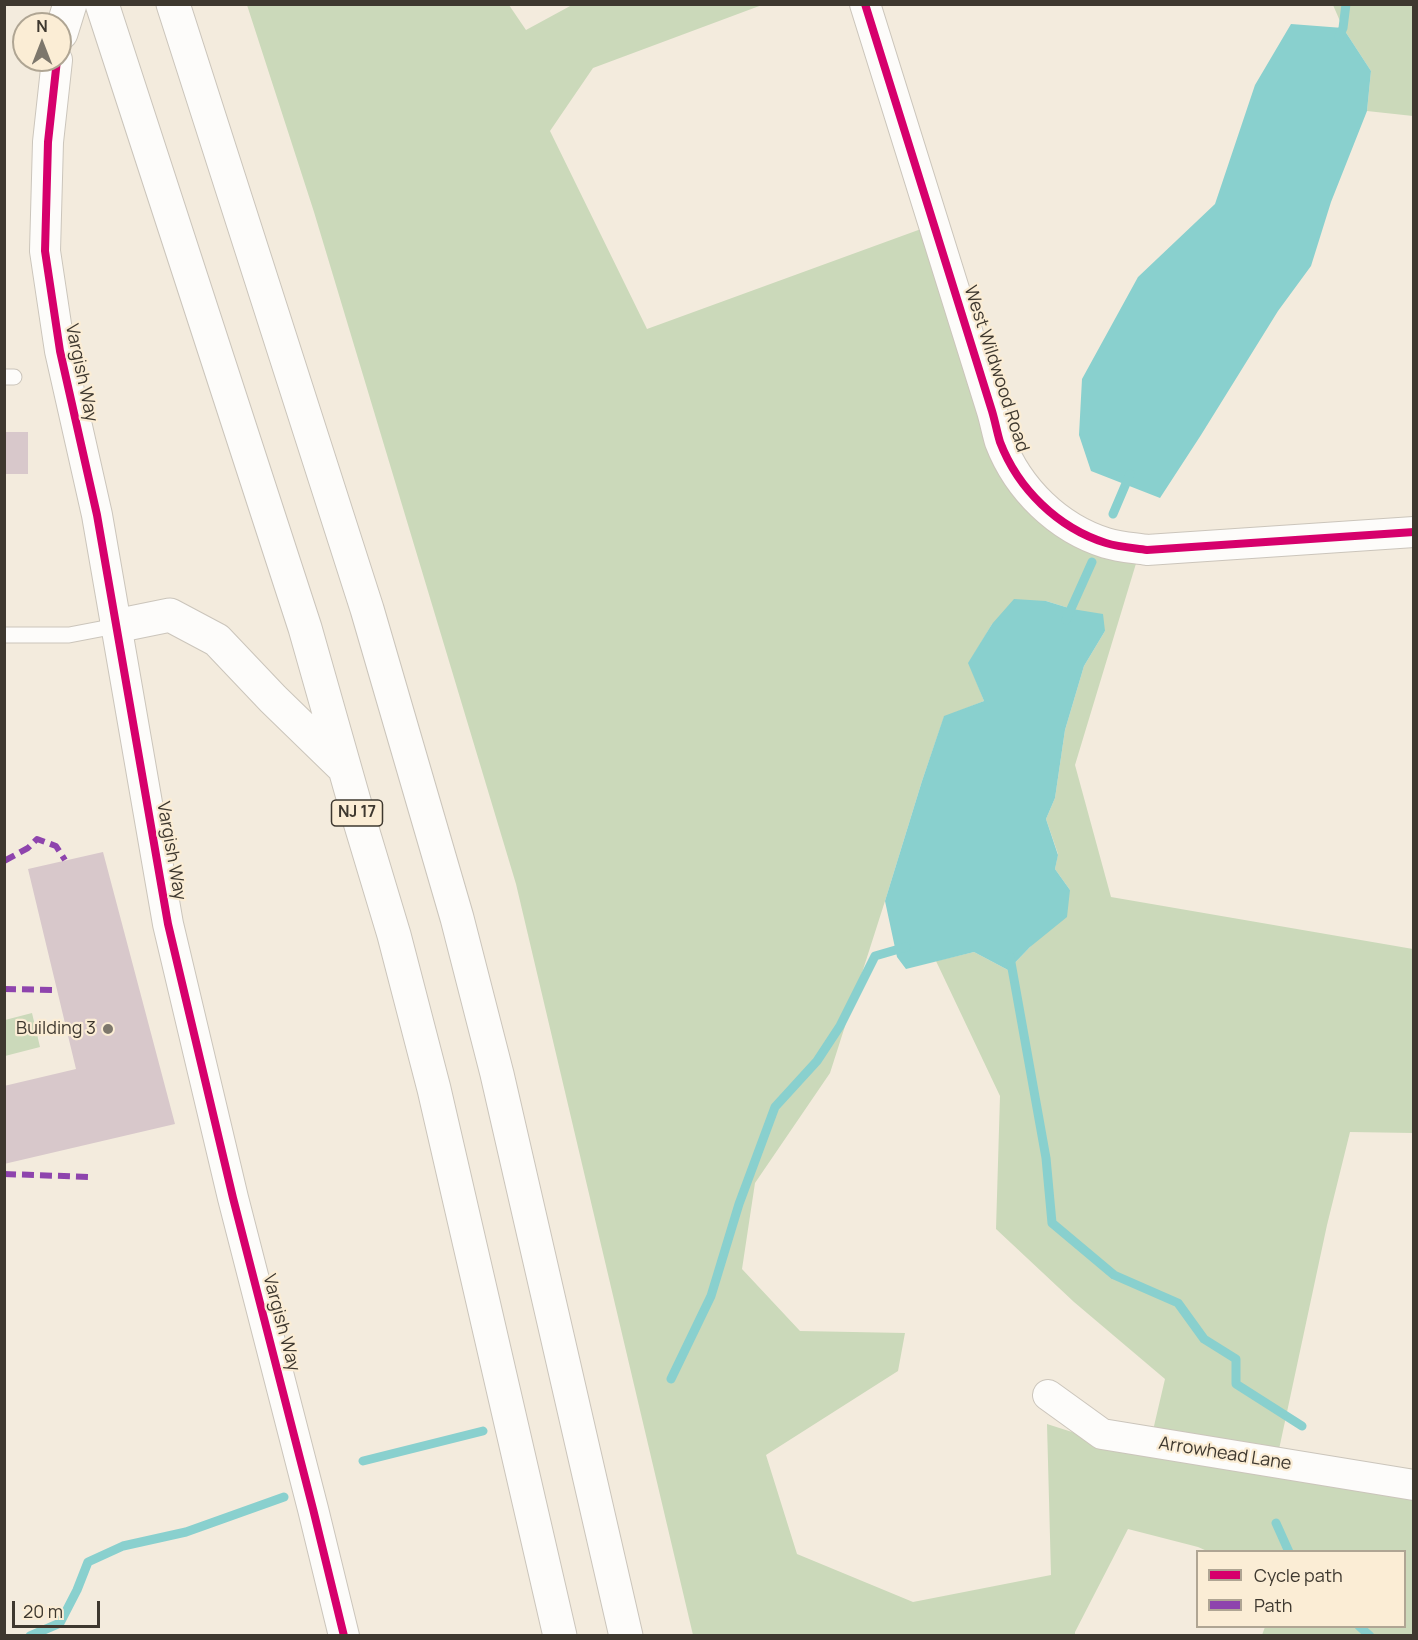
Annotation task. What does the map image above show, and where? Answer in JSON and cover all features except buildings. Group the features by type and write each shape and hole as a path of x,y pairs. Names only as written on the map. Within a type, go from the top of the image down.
{"highway":[{"name":"NJ 17","path":"102,4 298,605 394,935 434,1089 560,1635"},
{"path":"173,4 367,609 457,918 502,1097 626,1635"},
{"path":"116,626 170,615 217,640 345,770"}],"street":[{"name":"West Wildwood Road","path":"865,4 1000,442 1019,478 1043,507 1073,529 1107,543 1147,550 1413,532"},
{"name":"Vargish Way","path":"56,72 48,142 45,251 60,351 97,515 168,924 233,1198 344,1635"},
{"name":"Arrowhead Lane","path":"1048,1395 1102,1434 1413,1485"}],"lane":[{"path":"4,635 69,635 116,626"}],"green space":[{"path":"247,5 509,5 526,30 572,5 762,5 593,68 550,131 647,329 943,221 1034,494 1141,547 1075,765 1111,897 1413,949 1413,1133 1350,1132 1327,1225 1278,1454 1413,1469 1413,1635 1262,1635 1265,1628 1406,1628 1406,1550 1205,1550 1128,1529 1075,1635 693,1635 516,884 314,212","holes":["1046,601 1072,609 1105,631 1084,666 1065,730 1055,798 1046,819 1058,854 1055,869 1070,890 1030,947 1008,970 974,952 936,961 1000,1096 996,1229 1074,1302 1165,1379 1147,1456 1047,1424 1051,1575 913,1602 797,1554 766,1455 898,1371 905,1333 800,1331 742,1269 755,1183 830,1073 944,717 984,701 969,663 992,624"]},
{"path":"1333,5 1413,5 1413,116 1367,111 1371,71 1343,28"},
{"path":"32,1013 40,1047 5,1056 5,1020"}],"water":[{"path":"1291,24 1343,28 1371,71 1367,111 1331,202 1311,266 1278,311 1160,498 1091,471 1079,435 1082,379 1138,277 1215,204 1255,85"},
{"path":"1014,599 1046,601 1072,609 1103,614 1105,631 1084,666 1065,730 1055,798 1046,819 1058,855 1055,869 1070,890 1067,917 1030,947 1008,970 974,952 906,969 897,957 885,901 944,716 984,701 968,663 992,624"}],"waterway":[{"path":"1339,37 1343,28 1346,4"},
{"path":"1113,514 1130,474"},
{"path":"1066,620 1092,562"},
{"path":"671,1379 711,1296 739,1204 775,1107 817,1061 840,1026 875,956 906,947"},
{"path":"1010,957 1046,1158 1052,1223 1114,1275 1178,1303 1204,1339 1236,1359 1236,1384 1302,1426"},
{"path":"363,1461 483,1431"},
{"path":"30,1636 60,1623 88,1562 123,1546 186,1532 284,1497"},
{"path":"1276,1523 1288,1550"},
{"path":"1361,1628 1370,1636"}],"marked path":[{"path":"4,861 28,848 37,839 56,846 65,860"},
{"path":"4,989 57,990"},
{"path":"4,1174 91,1177"}],"cycle path":[{"path":"865,4 1000,442 1017,476 1042,505 1072,528 1088,536 1111,544 1147,550 1414,532"},
{"path":"56,72 48,142 45,251 60,351 97,515 168,924 233,1198 344,1636"}],"place":[{"name":"Building 3","path":"108,1029"}]}
